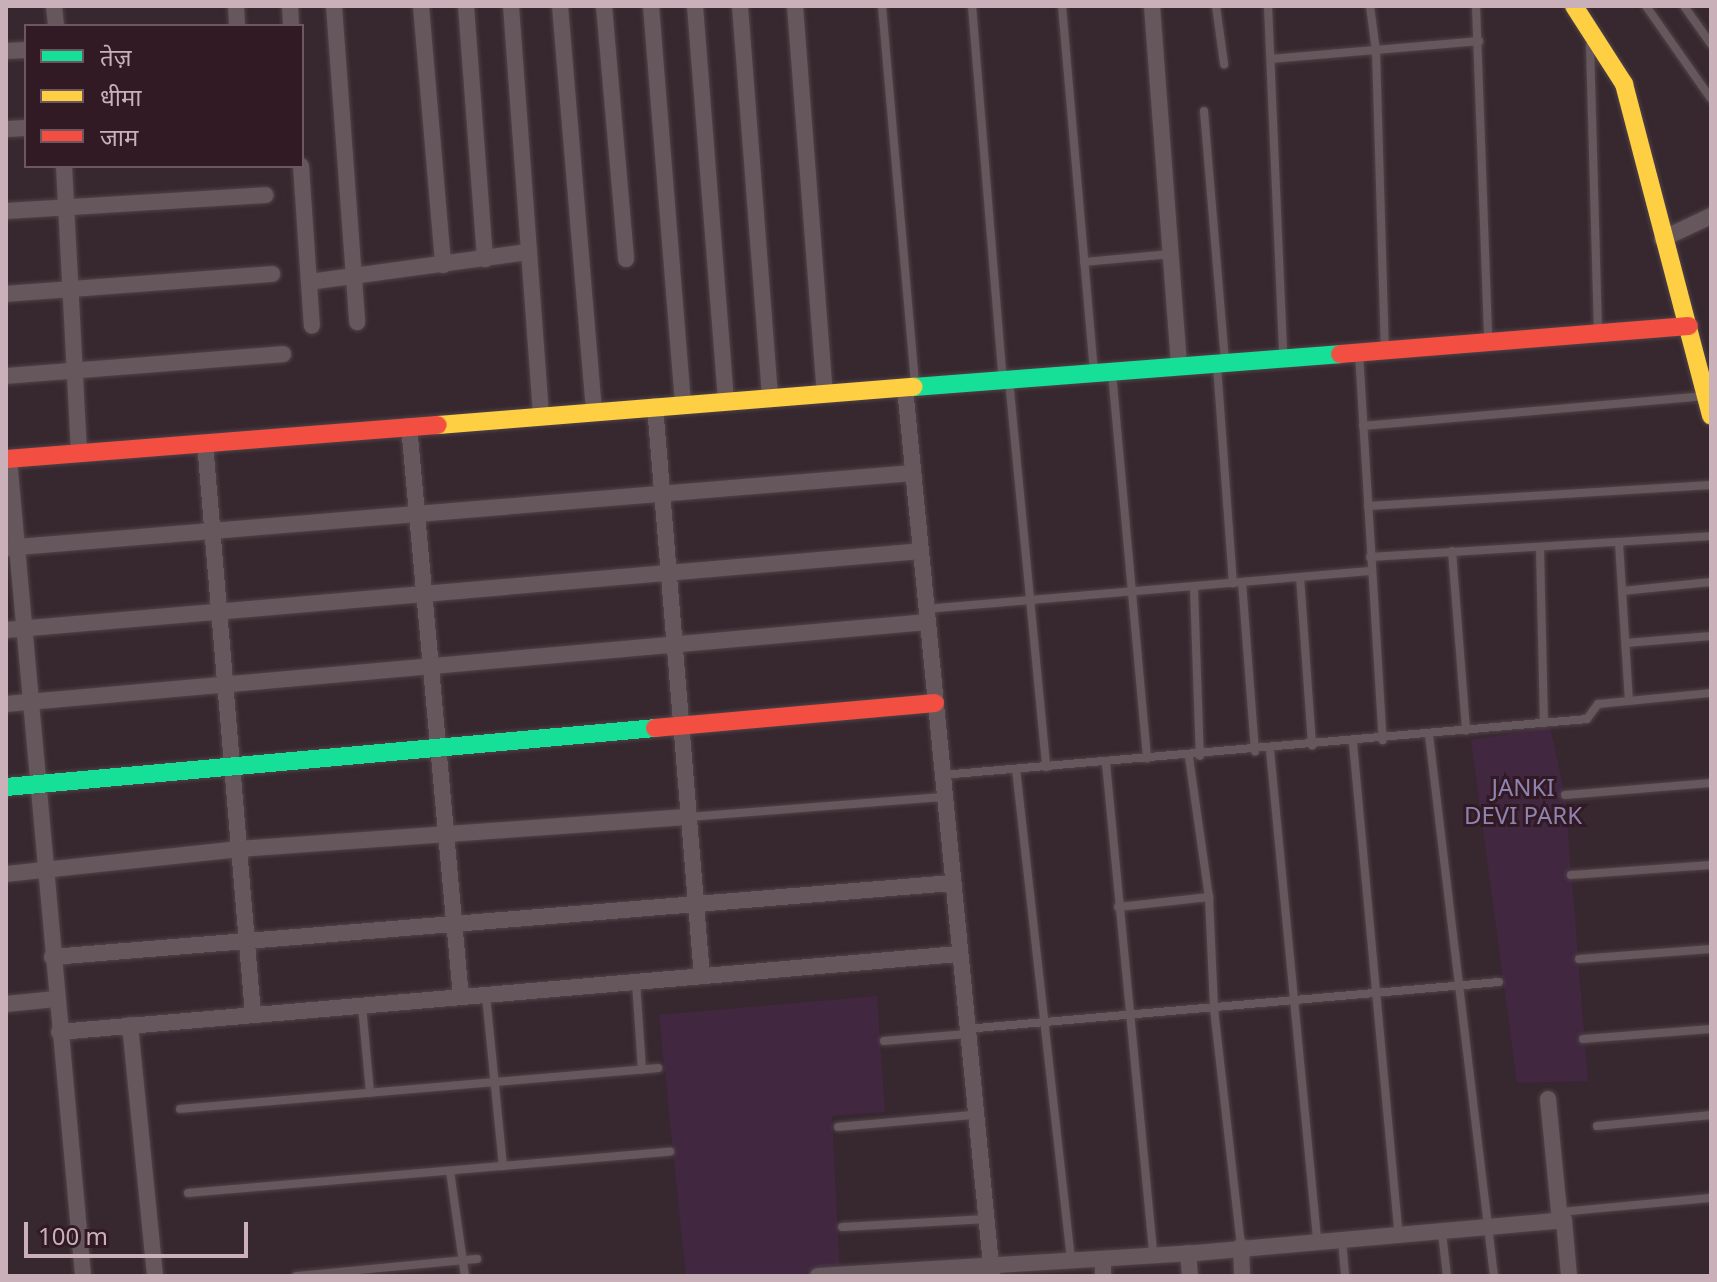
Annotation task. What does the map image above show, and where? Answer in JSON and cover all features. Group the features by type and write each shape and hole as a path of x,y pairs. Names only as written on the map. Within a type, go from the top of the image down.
{"street":[{"path":"334,6 357,322"},
{"path":"421,6 443,265"},
{"path":"466,6 485,259"},
{"path":"511,6 541,415"},
{"path":"560,6 594,411"},
{"path":"604,6 626,259"},
{"path":"651,6 683,404"},
{"path":"695,6 726,401"},
{"path":"740,6 770,398"},
{"path":"795,6 825,394"},
{"path":"1152,6 1179,365"},
{"path":"1574,6 1589,34 1624,84 1662,239 1689,326 1711,416"},
{"path":"64,168 79,454"},
{"path":"301,168 312,326"},
{"path":"6,211 266,195"},
{"path":"1662,239 1711,216"},
{"path":"309,282 529,252"},
{"path":"6,294 272,274"},
{"path":"83,1276 24,628 11,548 8,459 1689,326"},
{"path":"6,376 283,354"},
{"path":"910,388 913,473 926,615 983,1219 991,1270"},
{"path":"655,406 702,976"},
{"path":"409,426 461,997"},
{"path":"205,443 253,1015"},
{"path":"11,548 913,473"},
{"path":"6,630 921,551"},
{"path":"6,704 675,644 926,615"},
{"path":"6,787 935,703"},
{"path":"6,874 239,849 689,817"},
{"path":"52,957 952,883"},
{"path":"59,1032 958,954"},
{"path":"6,1004 56,999"},
{"path":"130,1025 155,1276"},
{"path":"1548,1099 1569,1276"},
{"path":"818,1276 1048,1269 1071,1260 1103,1268 1153,1254 1442,1233 1562,1216"},
{"path":"1241,1246 1242,1276"},
{"path":"1188,1253 1190,1276"}],"lane":[{"path":"882,6 910,388"},
{"path":"972,6 1046,767"},
{"path":"1062,6 1084,262 1103,371 1131,591 1147,758"},
{"path":"1216,6 1224,64"},
{"path":"1268,6 1284,356"},
{"path":"1370,6 1376,51 1385,348"},
{"path":"1476,6 1488,341"},
{"path":"1646,6 1711,99"},
{"path":"1684,6 1711,44"},
{"path":"1589,34 1598,332"},
{"path":"1271,59 1479,41"},
{"path":"1204,111 1238,582 1255,752"},
{"path":"1084,262 1170,254"},
{"path":"1359,350 1383,740"},
{"path":"1363,426 1706,396"},
{"path":"1368,506 1711,485"},
{"path":"1370,557 1540,549 1711,536"},
{"path":"1619,543 1629,701"},
{"path":"1540,549 1544,720"},
{"path":"1452,551 1466,730"},
{"path":"926,615 1029,600 1371,571"},
{"path":"1300,577 1312,746"},
{"path":"1622,591 1711,582"},
{"path":"1194,588 1200,756"},
{"path":"1626,643 1711,636"},
{"path":"942,775 1255,752 1544,720 1587,719 1598,704 1711,693"},
{"path":"1429,735 1494,1276"},
{"path":"1353,743 1374,996 1399,1236"},
{"path":"1270,750 1298,1002 1317,1242"},
{"path":"1189,757 1209,897 1214,1009 1241,1246"},
{"path":"1106,763 1153,1254"},
{"path":"1016,769 1071,1260"},
{"path":"1565,795 1711,783"},
{"path":"689,817 944,797"},
{"path":"1571,875 1711,865"},
{"path":"1118,907 1209,897"},
{"path":"1579,959 1711,949"},
{"path":"636,982 642,1070"},
{"path":"884,1041 1045,1022 1459,989 1499,982"},
{"path":"486,995 503,1166"},
{"path":"362,1006 370,1093"},
{"path":"1583,1039 1711,1029"},
{"path":"180,1109 658,1068"},
{"path":"838,1127 973,1115"},
{"path":"1597,1126 1711,1115"},
{"path":"188,1193 670,1152"},
{"path":"450,1171 465,1276"},
{"path":"1562,1216 1711,1198"},
{"path":"842,1227 983,1219"},
{"path":"1442,1233 1447,1276"},
{"path":"1342,1240 1345,1276"},
{"path":"296,1276 477,1259"}],"green space":[{"name":"JANKI DEVI PARK","path":"1550,727 1565,795 1588,1081 1517,1083 1471,740"},
{"path":"877,996 885,1112 832,1116 840,1274 686,1276 659,1015"}],"traffic: fast":[{"path":"913,387 1340,354"},
{"path":"6,787 655,728"}],"traffic: slow":[{"path":"1574,6 1624,84 1711,416"},
{"path":"438,425 913,387"}],"traffic: jam":[{"path":"1340,354 1689,326"},
{"path":"6,459 438,425"},
{"path":"655,728 935,703"}]}
